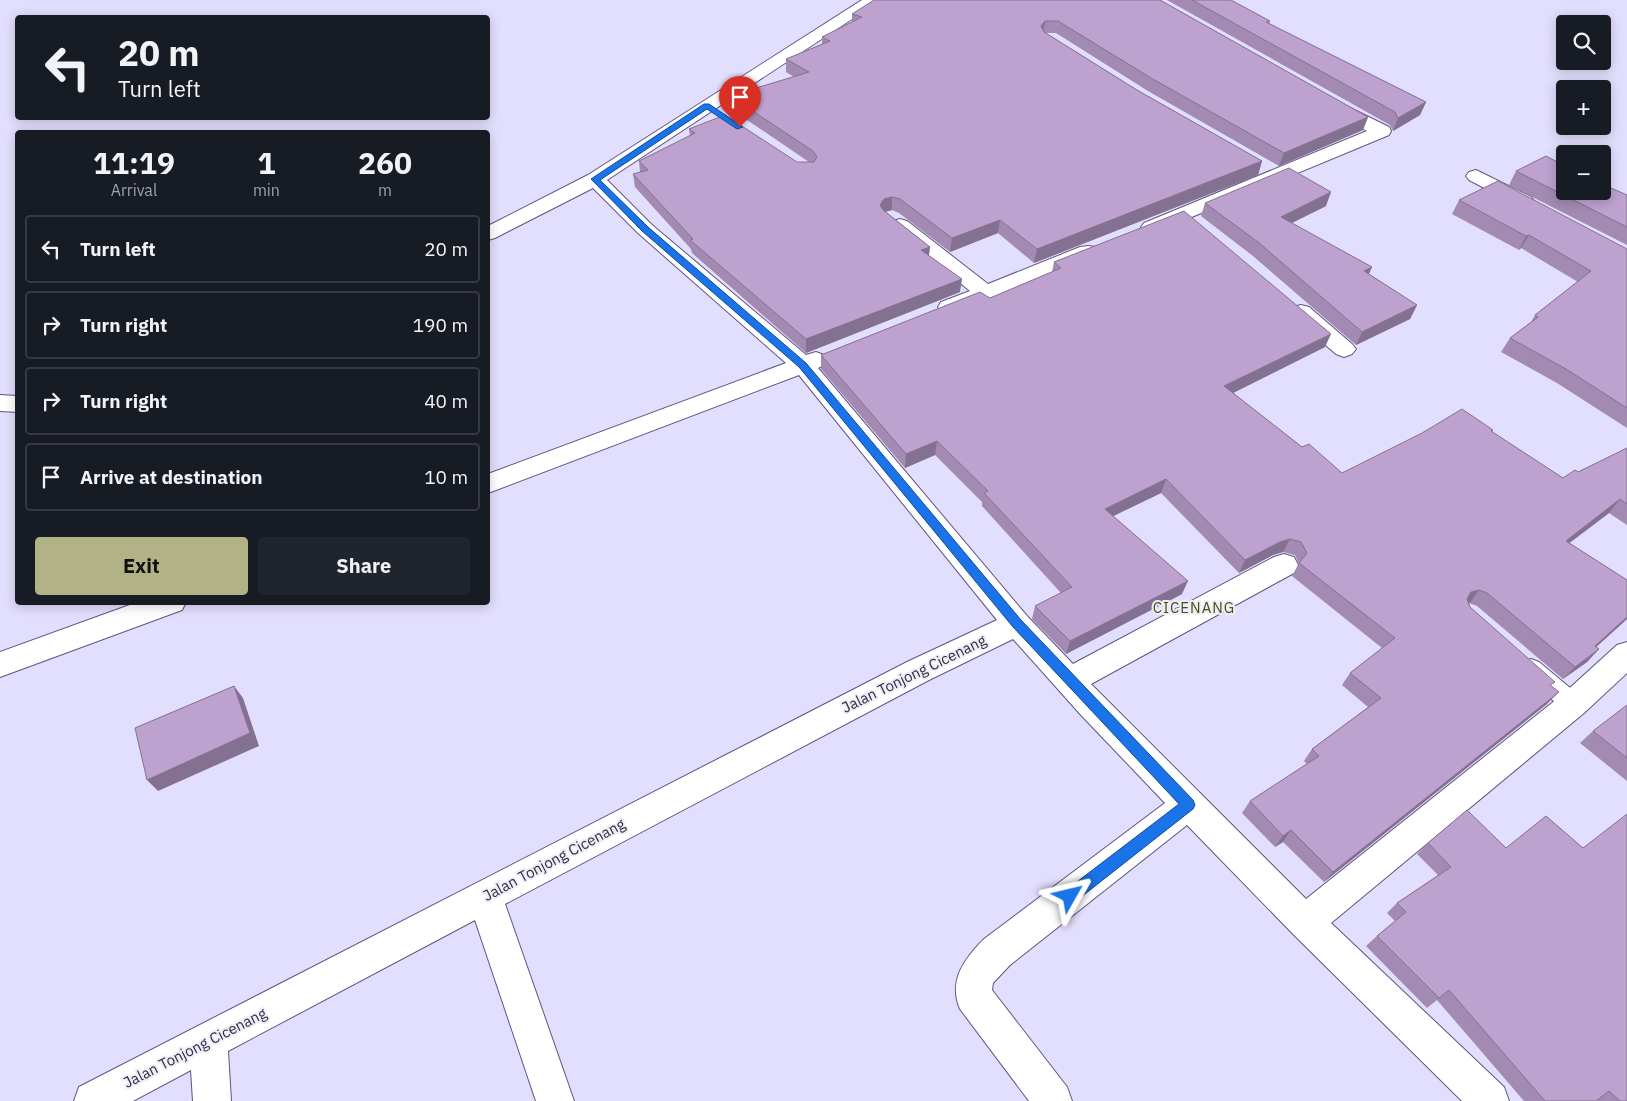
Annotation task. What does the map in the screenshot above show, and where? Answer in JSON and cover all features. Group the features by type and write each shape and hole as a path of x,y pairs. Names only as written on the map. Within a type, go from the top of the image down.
{"street":[{"path":"490,233 595,179 707,105 873,0"},
{"path":"930,314 1119,239 1190,220 1269,171 1382,131 1317,95"},
{"path":"707,105 723,116"},
{"path":"1476,176 1543,211"},
{"path":"595,179 645,229 803,365 1017,624 1069,681 1188,805 1482,1098"},
{"path":"891,218 985,292"},
{"path":"1287,299 1344,349"},
{"path":"490,483 830,354"},
{"path":"0,403 15,404"},
{"path":"1069,681 1284,565"},
{"path":"0,665 164,605"},
{"name":"Jalan Tonjong Cicenang","path":"93,1101 918,671 1017,624"},
{"path":"1305,922 1573,704 1627,654"},
{"path":"1053,1101 974,996 974,980 977,972 997,952 1188,805"},
{"path":"485,896 555,1101"},
{"path":"208,1041 212,1101"}],"lane":[{"path":"1514,652 1573,704"}],"building":[{"path":"874,0 1160,0 1368,117 1284,153 1151,78 1058,21 1045,21 1041,26 1044,32 1137,90 1262,161 1037,249 1000,220 952,238 900,199 892,197 884,199 880,205 883,210 930,247 921,250 962,279 806,339 690,240 693,239 633,174 648,170 639,161 695,133 689,129 725,115 797,162 814,162 817,157 813,151 730,96 809,72 786,59 830,41 822,37 862,17 852,14"},
{"path":"1192,0 1231,0 1270,21 1266,22 1426,102 1398,118 1395,112"},
{"path":"1546,156 1556,161 1556,191 1516,171"},
{"path":"1289,168 1331,192 1281,217 1372,267 1364,271 1417,305 1362,332 1258,242 1205,203"},
{"path":"1498,181 1627,249 1627,408 1566,369 1510,338 1538,317 1535,315 1591,271 1529,235 1526,236 1459,200"},
{"path":"1611,188 1627,195 1627,227 1573,200 1611,200"},
{"path":"1184,211 1331,334 1224,386 1302,447 1309,444 1342,473 1422,433 1462,409 1493,430 1491,431 1563,478 1575,470 1578,472 1627,448 1627,504 1620,499 1566,541 1627,580 1627,617 1595,646 1599,649 1575,667 1487,593 1479,590 1471,592 1467,599 1470,607 1555,682 1550,685 1559,692 1333,872 1291,830 1283,836 1250,801 1319,756 1312,749 1381,698 1350,673 1395,638 1299,563 1307,553 1301,542 1290,539 1280,542 1245,560 1166,479 1105,509 1188,581 1070,641 1035,606 1072,587 984,493 988,491 937,441 906,454 821,355 980,292 990,298 1061,268 1054,262"},
{"path":"234,686 250,733 147,780 135,728"},
{"path":"1627,705 1627,758 1593,731"},
{"path":"1467,810 1506,848 1546,816 1583,848 1627,814 1627,1101 1620,1101 1609,1091 1596,1101 1545,1101 1449,990 1439,998 1377,936 1406,912 1397,903 1451,867 1428,843"}],"district":[{"name":"CICENANG","path":"1194,608"}],"route":[{"path":"740,127 707,105 595,179 645,229 803,365 1017,624 1092,706 1188,805 1070,896"}]}
